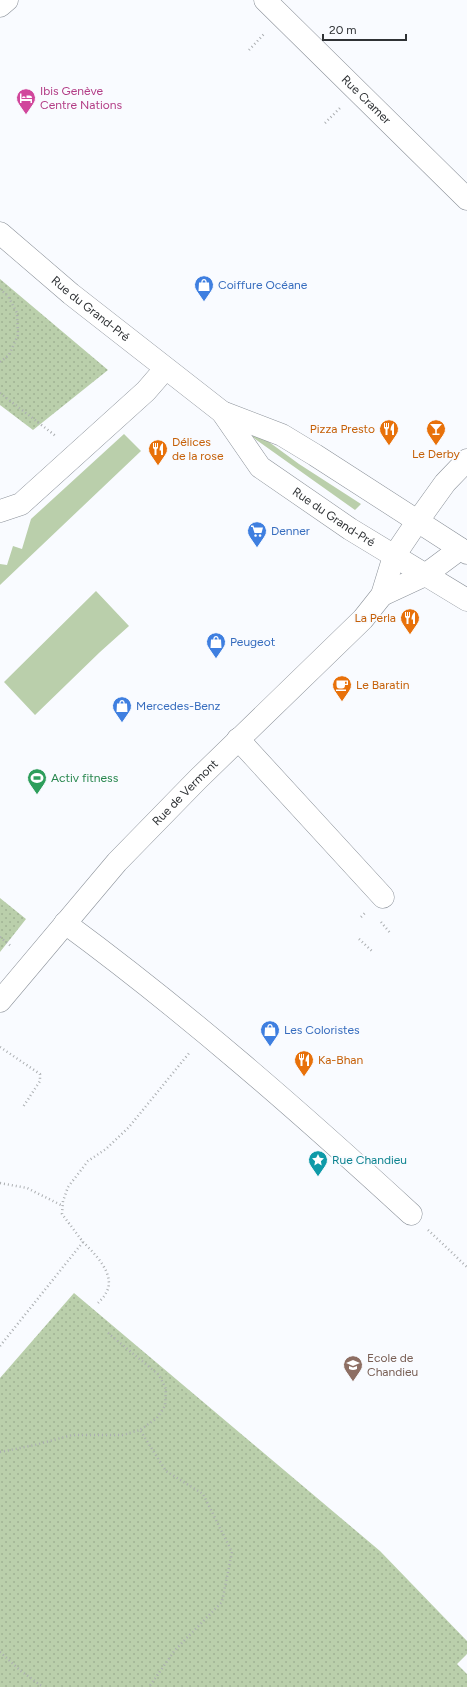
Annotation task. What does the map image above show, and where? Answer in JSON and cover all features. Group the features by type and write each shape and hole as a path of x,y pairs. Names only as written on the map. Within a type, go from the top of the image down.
{"street":[{"path":"0,6 6,0"},
{"name":"Rue Cramer","path":"265,0 467,200"},
{"name":"Rue du Grand-Pré","path":"0,233 71,294 165,369 222,412 282,435 328,463 417,522 465,549"},
{"path":"0,511 21,504 146,391 165,369"},
{"name":"Rue du Grand-Pré","path":"222,412 260,467 308,501 394,556 467,600"},
{"name":"Rue de Vermont","path":"0,1001 117,862 238,740 363,619 382,595 394,556 445,483 467,460"},
{"name":"Rue de Vermont","path":"382,595 425,575 465,549"},
{"path":"238,740 380,906"},
{"path":"65,923 205,1033 315,1127 411,1214"}],"path":[{"path":"249,50 269,29"},
{"path":"325,123 345,104"},
{"path":"0,289 8,296 17,313 18,334 10,355 0,362"},
{"path":"0,393 62,442"},
{"path":"380,906 391,934"},
{"path":"0,937 15,949"},
{"path":"359,939 373,952"},
{"path":"96,1305 107,1292 109,1284 107,1274 95,1254 83,1242 62,1214 68,1187 88,1161 106,1149 129,1127 205,1033"},
{"path":"0,1047 40,1074 40,1081 23,1108"},
{"path":"0,1183 27,1188 63,1206"},
{"path":"411,1214 467,1267"},
{"path":"0,1346 83,1242"},
{"path":"0,1452 35,1445 72,1435 124,1435 140,1430 157,1418 165,1406 166,1389 159,1375 108,1333"},
{"path":"140,1430 166,1471 203,1494 232,1552 222,1602 176,1650 149,1687"},
{"path":"0,1652 21,1671 43,1687"}],"green space":[{"path":"0,279 108,370 33,430 0,405"},
{"path":"254,431 299,464 361,504 355,510 251,436"},
{"path":"124,434 141,451 0,585 0,564 7,565 13,546 22,549 31,519"},
{"path":"96,591 129,626 35,715 4,682"},
{"path":"0,898 26,919 0,952"},
{"path":"74,1293 380,1551 467,1641 467,1654 457,1664 467,1674 467,1687 0,1687 0,1378"}],"place":[{"name":"Ibis Genève Centre Nations","path":"26,115"},
{"name":"Coiffure Océane","path":"204,302"},
{"name":"Pizza Presto","path":"389,446"},
{"name":"Le Derby","path":"436,446"},
{"name":"Délices de la rose","path":"158,466"},
{"name":"Denner","path":"257,548"},
{"name":"La Perla","path":"410,635"},
{"name":"Peugeot","path":"216,659"},
{"name":"Le Baratin","path":"342,702"},
{"name":"Mercedes-Benz","path":"122,723"},
{"name":"Activ fitness","path":"37,795"},
{"name":"Les Coloristes","path":"270,1047"},
{"name":"Ka-Bhan","path":"304,1077"},
{"name":"Rue Chandieu","path":"318,1177"},
{"name":"Ecole de Chandieu","path":"353,1382"}]}
